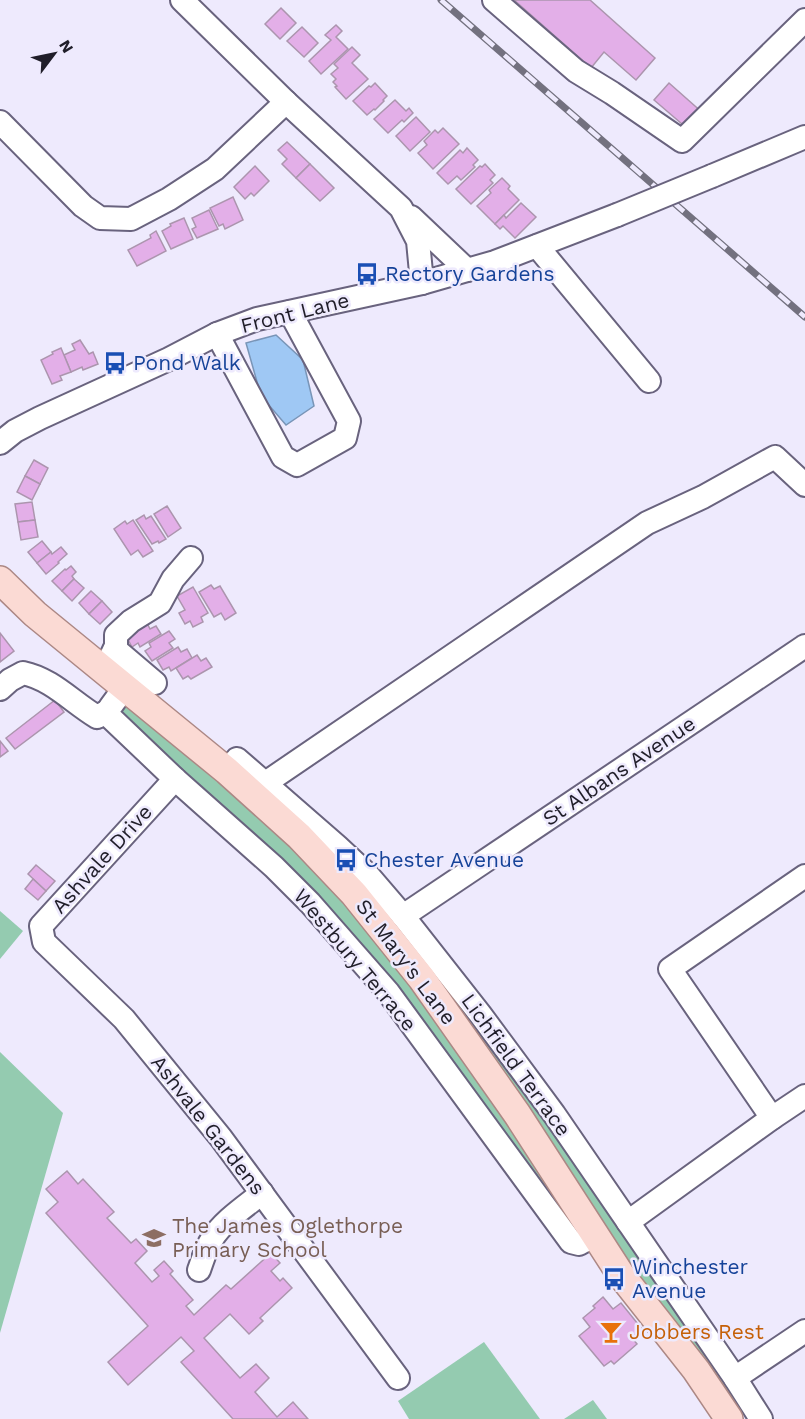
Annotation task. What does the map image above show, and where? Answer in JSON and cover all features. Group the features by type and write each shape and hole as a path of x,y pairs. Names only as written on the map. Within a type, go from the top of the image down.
{"main road":[{"name":"St Mary's Lane","path":"0,580 35,614 115,669 299,836 354,894 423,979 518,1114 621,1275 696,1370 728,1418"}],"street":[{"path":"182,0 286,102 467,270"},
{"path":"494,0 576,71 682,141 805,20"},
{"path":"0,122 83,206 100,218 131,219 169,199 215,169 286,102"},
{"name":"Front Lane","path":"0,443 15,431 40,418 169,359 217,334 257,319 422,283 495,262 805,137"},
{"path":"401,208 418,241 422,283"},
{"path":"537,246 649,381"},
{"path":"217,334 283,457 297,465 345,438 349,421 290,312"},
{"path":"264,784 647,523 703,497 775,457 805,485"},
{"path":"0,689 23,673 34,675 48,681 83,709 97,717 108,711 111,706 115,669 116,635 131,621 160,603 172,579 191,558"},
{"name":"St Albans Avenue","path":"403,916 805,646"},
{"path":"115,669 154,683"},
{"name":"Westbury Terrace","path":"108,711 115,723 274,867 310,903 387,992 571,1242 579,1244 595,1235"},
{"name":"Lichfield Terrace","path":"227,771 237,759 367,874 403,916 480,1014 547,1105 755,1410"},
{"name":"Ashvale Drive","path":"44,942 41,926 175,779"},
{"path":"772,1118 670,969 805,876"},
{"name":"Ashvale Gardens","path":"44,942 124,1019 221,1138 398,1378"},
{"path":"628,1222 805,1096"},
{"path":"199,1270 214,1235 262,1193"},
{"path":"735,1378 805,1331"},
{"path":"728,1418 755,1410"}],"green space":[{"path":"135,701 358,908 579,1224 568,1232 427,1036 117,712 124,702"},
{"path":"362,879 513,1073 735,1395 735,1401 730,1402 602,1235"},
{"path":"0,911 23,931 0,959"},
{"path":"0,1052 63,1113 0,1333"},
{"path":"484,1342 540,1419 409,1419 398,1401"},
{"path":"593,1400 607,1419 564,1419"}],"water":[{"path":"276,335 303,360 314,406 286,425 261,396 246,343"}],"building":[{"path":"514,0 590,0 655,58 636,80 604,52 591,68"},
{"path":"281,8 296,23 280,39 265,24"},
{"path":"336,25 342,31 336,37 348,49 321,74 309,61 331,40 325,35"},
{"path":"302,27 318,43 304,57 287,41"},
{"path":"352,47 360,55 352,63 368,79 346,99 335,87 337,86 333,82 336,79 331,74 338,68 334,64"},
{"path":"375,83 387,96 375,110 367,115 353,101"},
{"path":"669,83 704,114 689,130 654,100"},
{"path":"395,100 406,111 409,108 413,113 388,133 374,119"},
{"path":"416,117 430,132 410,151 396,136"},
{"path":"443,128 459,144 433,169 418,153 427,145 424,141 435,130 438,133"},
{"path":"287,142 310,164 296,178 282,164 287,159 278,150"},
{"path":"467,148 478,160 473,165 475,167 461,180 457,176 448,184 437,173 460,150 463,153"},
{"path":"310,164 334,188 320,201 296,178"},
{"path":"485,164 495,175 490,180 493,183 471,204 456,189"},
{"path":"255,166 269,181 254,196 251,193 245,199 234,187"},
{"path":"502,178 510,186 508,189 519,200 495,224 477,206"},
{"path":"233,197 243,220 225,229 223,224 219,226 210,208"},
{"path":"521,203 536,217 515,238 503,226 500,229 495,224 504,215 506,218"},
{"path":"209,210 218,229 197,238 192,229 196,227 192,218"},
{"path":"184,218 193,239 171,249 162,231 171,226 170,224"},
{"path":"156,231 166,251 137,266 128,250 151,238 150,235"},
{"path":"80,340 89,354 93,352 98,364 71,372 64,355 75,350 72,344"},
{"path":"61,348 71,372 60,376 62,380 52,384 41,360"},
{"path":"34,460 48,468 40,484 25,476"},
{"path":"25,476 40,484 32,500 17,492"},
{"path":"32,502 35,520 18,522 15,504"},
{"path":"167,506 181,528 168,537 154,514"},
{"path":"144,515 146,519 151,516 166,539 152,544 136,520"},
{"path":"35,520 38,537 21,540 18,522"},
{"path":"133,520 153,551 143,557 138,550 131,555 114,529 125,521 127,524"},
{"path":"42,541 51,552 37,563 28,552"},
{"path":"61,547 67,554 46,574 37,563"},
{"path":"71,566 76,572 72,576 74,579 62,591 52,581"},
{"path":"74,579 84,588 72,601 62,591"},
{"path":"211,585 214,589 220,586 236,613 225,620 221,613 214,617 199,592"},
{"path":"193,587 208,613 201,617 203,622 193,627 190,621 185,624 179,613 185,610 177,596"},
{"path":"91,591 102,601 89,614 79,603"},
{"path":"102,601 112,612 100,624 89,614"},
{"path":"147,623 150,629 156,626 161,634 140,647 138,643 132,647 126,636"},
{"path":"169,631 175,639 169,643 173,648 152,661 145,651 151,647 149,643"},
{"path":"0,633 14,651 0,662"},
{"path":"178,647 181,652 187,649 192,658 171,671 169,667 163,670 157,660"},
{"path":"197,655 201,661 206,658 212,667 191,679 188,676 183,679 176,668"},
{"path":"55,700 64,712 15,749 6,738"},
{"path":"0,741 8,751 0,757"},
{"path":"36,865 55,881 46,891 28,874"},
{"path":"33,879 46,891 38,900 25,889"},
{"path":"67,1171 78,1184 83,1179 114,1212 107,1218 131,1243 136,1239 147,1251 135,1263 152,1282 159,1276 154,1270 164,1261 173,1271 170,1274 193,1300 186,1306 194,1315 226,1285 231,1289 271,1253 280,1263 271,1271 280,1281 283,1278 292,1288 260,1318 263,1321 249,1334 230,1314 204,1338 240,1378 256,1364 269,1378 255,1392 277,1417 293,1402 308,1419 233,1419 181,1362 194,1351 181,1337 128,1385 108,1362 148,1326 46,1213 58,1202 46,1189"},
{"name":"Jobbers Rest","path":"603,1297 613,1309 621,1303 642,1329 632,1338 637,1344 614,1364 611,1361 604,1366 579,1336 590,1327 583,1318"}],"railway":[{"path":"441,0 805,317"}],"place":[{"name":"Rectory Gardens","path":"367,274"},
{"name":"Pond Walk","path":"115,363"},
{"name":"Chester Avenue","path":"346,860"},
{"name":"The James Oglethorpe Primary School","path":"154,1238"},
{"name":"Winchester Avenue","path":"614,1279"},
{"name":"Jobbers Rest","path":"611,1332"}]}
